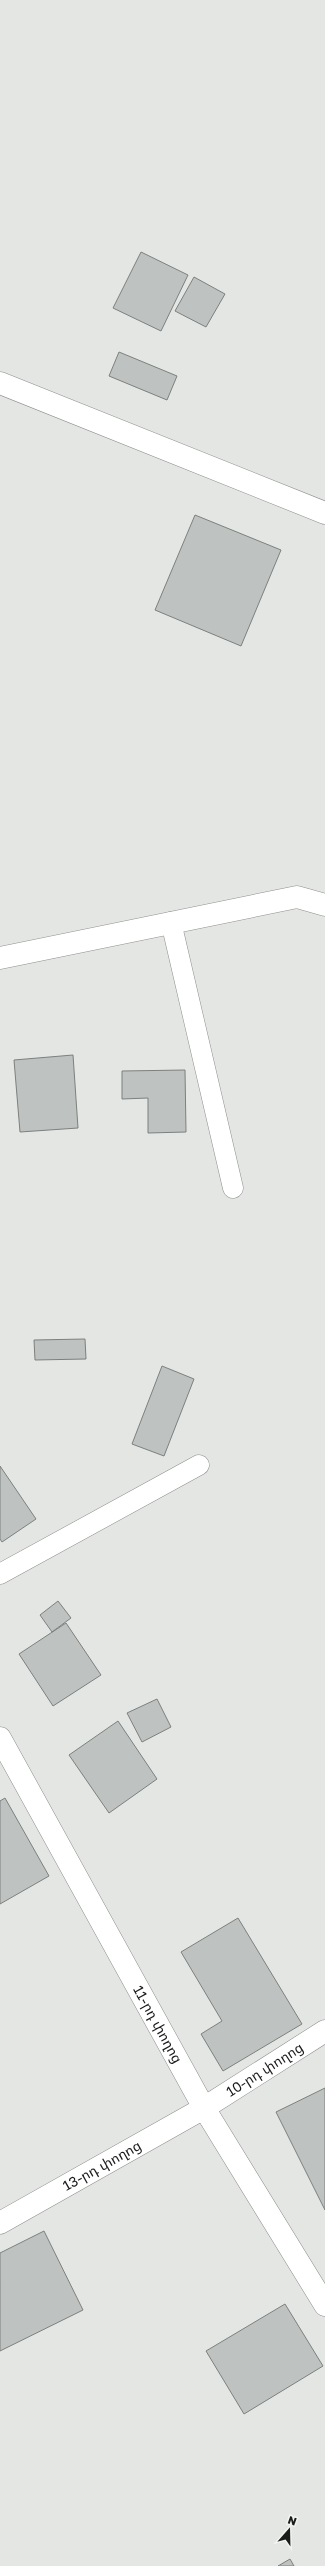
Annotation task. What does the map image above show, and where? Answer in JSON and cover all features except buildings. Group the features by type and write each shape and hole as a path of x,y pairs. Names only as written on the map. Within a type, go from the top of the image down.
{"street":[{"path":"0,382 325,513"},
{"path":"0,958 297,897 325,905"},
{"name":"11-րդ փողոց","path":"0,1738 204,2108 325,2305"},
{"name":"10-րդ փողոց","path":"204,2108 325,2031"},
{"name":"13-րդ փողոց","path":"0,2223 204,2108"}],"lane":[{"path":"171,922 233,1188"},
{"path":"0,1574 199,1465"}]}
